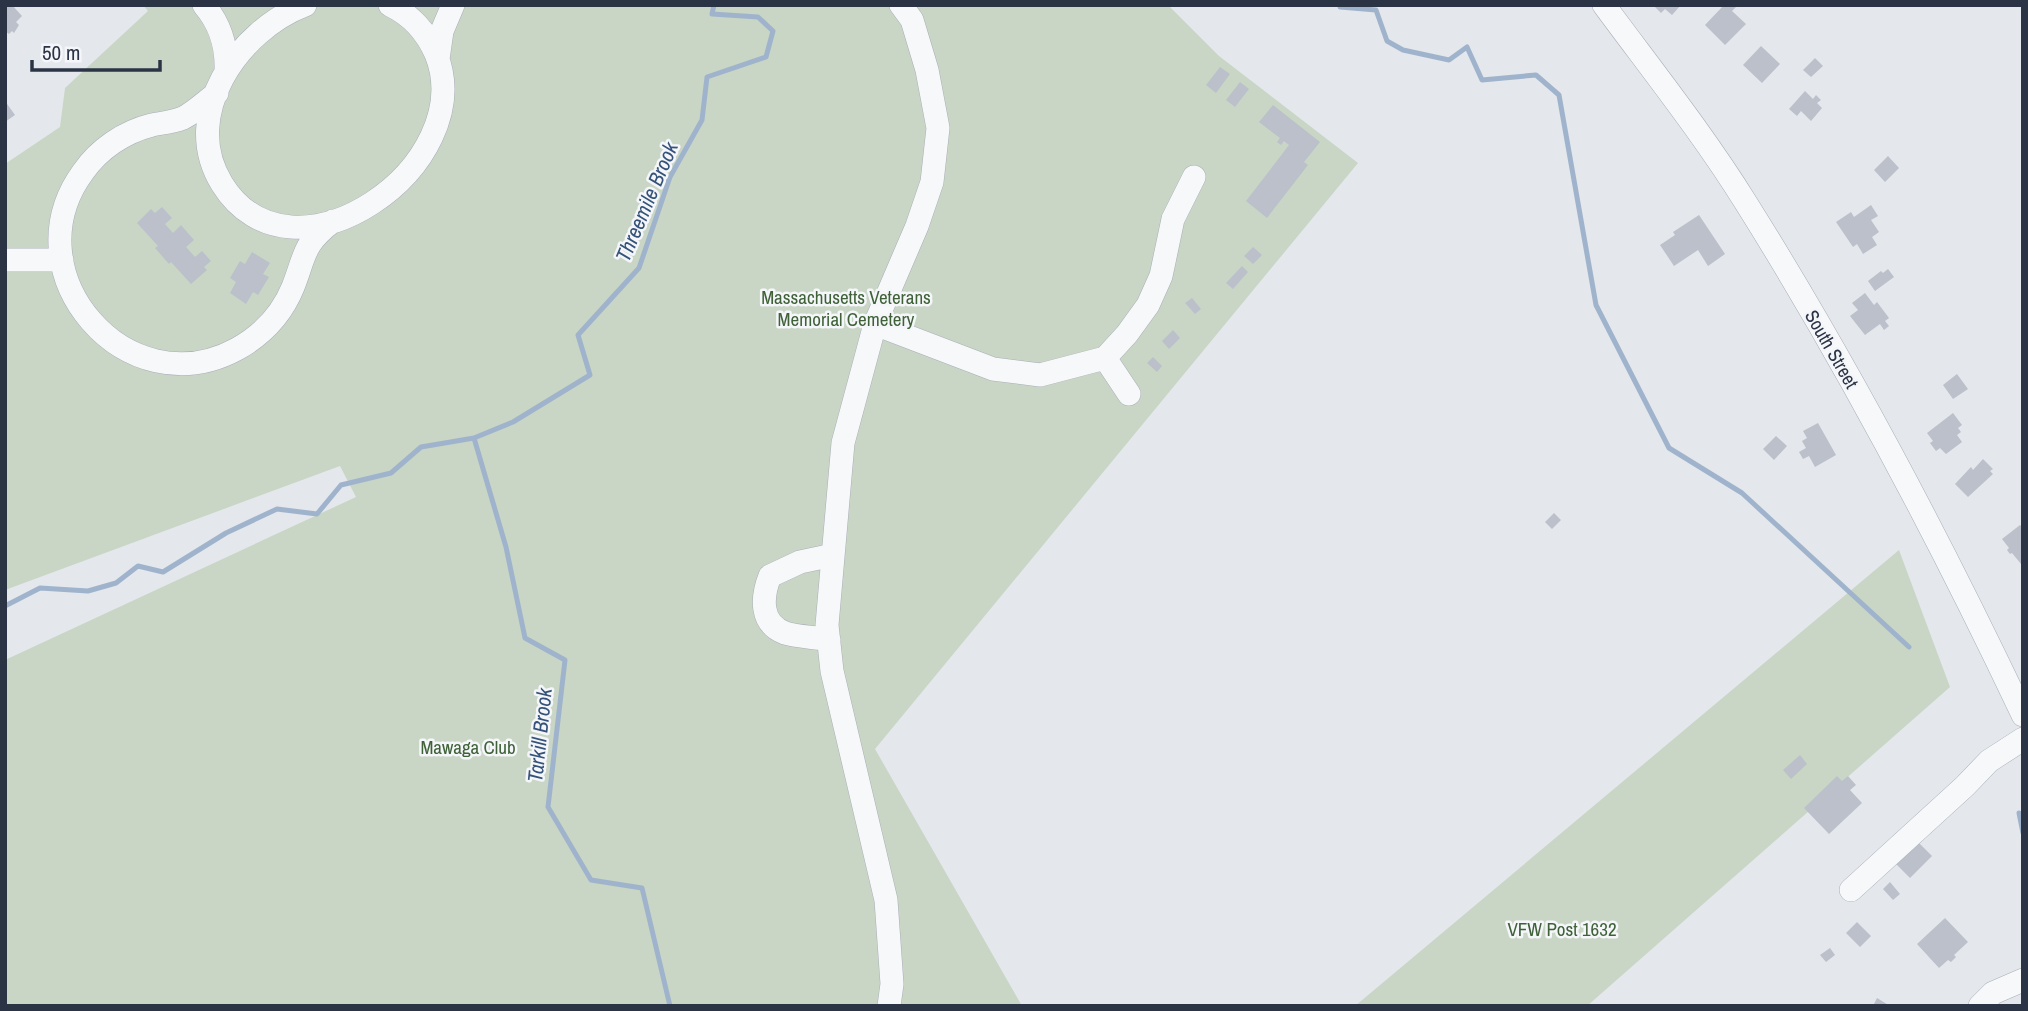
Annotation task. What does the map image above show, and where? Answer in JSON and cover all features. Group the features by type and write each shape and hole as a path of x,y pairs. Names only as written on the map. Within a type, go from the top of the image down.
{"street":[{"path":"204,5 217,23 223,38 227,55 226,71"},
{"path":"269,5 300,7"},
{"path":"300,7 274,20 256,34 226,71 216,93 209,122 209,150 218,178 235,201 250,213 276,225 305,227 333,221 367,208 387,194 419,158 431,136 441,108 443,88 438,59 430,41 418,26 390,5"},
{"path":"438,59 442,31 453,5"},
{"path":"889,1006 892,984 886,901 832,671 827,625 843,443 875,324 917,226 932,182 938,128 927,70 912,20 901,5"},
{"name":"South Street","path":"1604,5 1705,142 1789,274 1903,477 2023,715"},
{"path":"216,93 182,118 134,131 106,148 93,159 74,186 67,202 61,235 62,260 75,299 89,320 121,347 152,359 186,363 202,361 235,350 250,342 270,324 293,287 305,250 312,239 333,221"},
{"path":"875,324 993,369 1040,376 1105,358 1149,305 1161,276 1173,219 1194,177"},
{"path":"5,260 62,260"},
{"path":"1105,358 1129,394"},
{"path":"829,640 783,632 766,616 763,595 770,576 800,562 833,555"},
{"path":"1851,890 1989,761 2023,739"},
{"path":"1980,1006 1993,993 2023,980"}],"green space":[{"name":"Massachusetts Veterans Memorial Cemetery","path":"143,5 1168,5 1219,56 1358,163 875,749 1022,1006 5,1006 5,660 356,497 340,466 5,590 5,164 60,127 65,88 148,11"},
{"name":"VFW Post 1632","path":"1899,550 1950,687 1587,1006 1355,1006"}],"building":[{"path":"5,5 12,5 22,16 16,22 19,25 14,33 5,31"},
{"path":"1653,5 1681,5 1672,15 1665,9 1661,13"},
{"path":"1724,5 1734,5 1736,7 1732,11 1746,24 1725,45 1705,25"},
{"path":"1761,46 1780,64 1762,83 1743,65"},
{"path":"1815,58 1823,66 1811,77 1803,70"},
{"path":"1220,67 1230,74 1216,93 1206,85"},
{"path":"1240,82 1249,89 1235,107 1226,100"},
{"path":"1805,91 1813,99 1816,95 1821,100 1817,103 1822,108 1811,121 1801,111 1797,116 1789,109"},
{"path":"5,101 15,115 5,122"},
{"path":"1273,105 1320,142 1304,162 1308,165 1267,218 1246,201 1289,145 1284,141 1281,145 1277,142 1280,138 1259,122"},
{"path":"1888,156 1899,168 1885,182 1874,170"},
{"path":"1871,205 1878,216 1871,220 1879,232 1872,237 1877,245 1863,254 1857,244 1853,247 1836,222 1851,212 1854,217"},
{"path":"162,207 172,218 165,224 173,233 181,225 194,240 186,247 195,257 202,251 211,261 204,267 207,270 191,284 171,262 169,264 155,248 158,246 137,223 151,209 155,213"},
{"path":"1699,215 1725,254 1708,266 1698,250 1674,266 1660,245 1675,235 1673,232"},
{"path":"1253,247 1262,255 1253,264 1244,256"},
{"path":"252,252 270,263 263,274 269,277 258,295 253,292 246,304 230,293 236,282 230,278 240,261 245,264"},
{"path":"1242,266 1248,272 1233,289 1226,283"},
{"path":"1888,269 1894,277 1875,291 1868,281"},
{"path":"1865,293 1874,305 1877,302 1889,318 1885,321 1889,326 1884,330 1880,324 1865,335 1850,316 1858,310 1852,303"},
{"path":"1192,298 1201,309 1195,314 1185,303"},
{"path":"1173,330 1180,338 1169,349 1162,341"},
{"path":"1153,357 1162,366 1157,372 1147,363"},
{"path":"1957,374 1968,389 1953,399 1943,385"},
{"path":"1953,413 1962,425 1958,428 1961,432 1957,435 1962,442 1946,454 1940,448 1936,451 1927,433"},
{"path":"1818,423 1836,455 1815,467 1809,456 1803,459 1799,452 1806,448 1802,441 1807,438 1803,431"},
{"path":"1776,436 1787,446 1774,460 1763,449"},
{"path":"1983,459 1993,469 1990,471 1993,474 1968,497 1955,484"},
{"path":"1554,513 1561,520 1552,529 1545,522"},
{"path":"2020,525 2023,528 2021,564 2010,554 2002,539"},
{"path":"1800,755 1807,764 1791,779 1783,770"},
{"path":"1837,776 1842,781 1848,776 1856,785 1850,790 1862,803 1829,834 1804,808"},
{"path":"1916,840 1932,856 1910,878 1894,862"},
{"path":"1890,882 1900,894 1893,900 1883,889"},
{"path":"1945,918 1968,942 1954,955 1956,957 1951,962 1948,960 1939,968 1917,944"},
{"path":"1857,922 1871,936 1860,947 1846,933"},
{"path":"1830,948 1835,955 1826,962 1820,955"},
{"path":"1877,998 1890,1006 1873,1006"}],"waterway":[{"name":"Threemile Brook","path":"5,606 40,588 88,591 116,583 138,566 163,572 226,533 277,509 317,514 341,485 391,473 421,447 474,438 513,422 590,375 578,335 639,268 670,177 702,120 707,77 766,57 773,31 758,17 712,14 714,5"},
{"path":"1340,5 1376,10 1387,41 1403,50 1449,60 1467,47 1482,80 1536,75 1559,95 1596,305 1669,448 1742,493 1909,647"},
{"name":"Tarkill Brook","path":"474,438 506,547 525,638 565,660 548,807 591,880 642,888 670,1006"},
{"path":"2019,813 2023,833"}],"park label":[{"name":"Mawaga Club","path":"468,747"}]}
